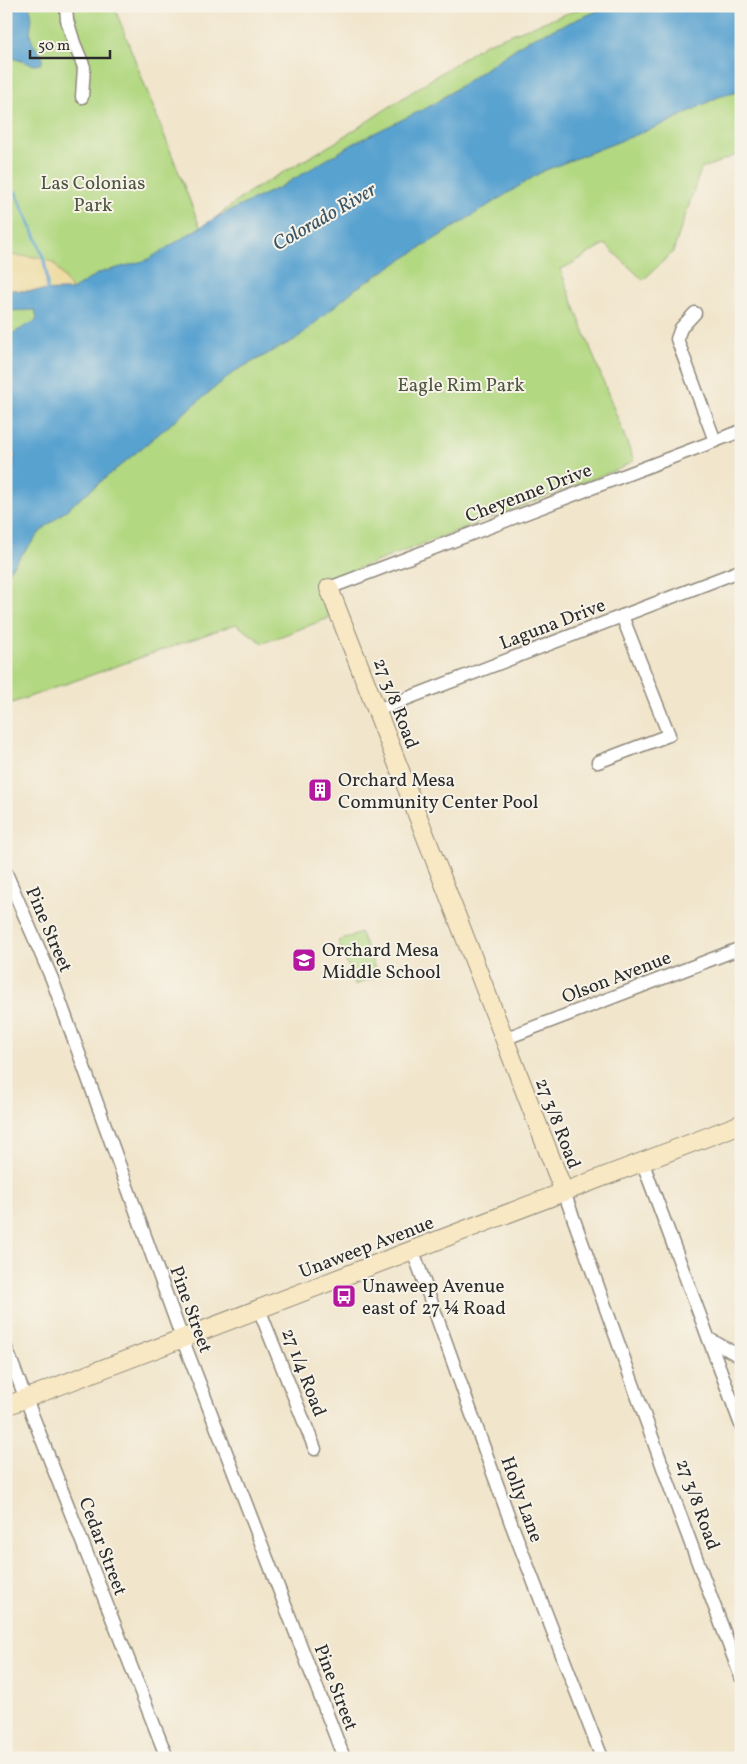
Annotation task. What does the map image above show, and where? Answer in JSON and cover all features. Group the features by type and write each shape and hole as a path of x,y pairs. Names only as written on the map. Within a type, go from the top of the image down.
{"main road":[{"name":"27 3/8 Road","path":"330,588 564,1192"},
{"name":"Unaweep Avenue","path":"6,1406 741,1124"}],"street":[{"path":"66,6 67,20 84,66 82,97"},
{"path":"695,313 681,328 677,339 715,441"},
{"name":"Cheyenne Drive","path":"330,588 741,431"},
{"name":"Laguna Drive","path":"376,710 741,572"},
{"path":"598,762 669,735 622,616"},
{"name":"Pine Street","path":"6,873 52,979 182,1338 344,1758"},
{"name":"Olson Avenue","path":"504,1039 741,948"},
{"path":"642,1161 740,1419"},
{"name":"27 3/8 Road","path":"564,1192 679,1512 741,1677"},
{"name":"Holly Lane","path":"413,1251 511,1523 602,1758"},
{"name":"27 1/4 Road","path":"259,1309 315,1449"},
{"path":"709,1339 741,1357"},
{"name":"Cedar Street","path":"6,1348 167,1758"}],"green space":[{"name":"Las Colonias Park","path":"6,6 114,6 200,227 6,353"},
{"path":"587,6 609,6 528,40 432,105 280,187 215,218 249,192 336,142 485,44"},
{"name":"Eagle Rim Park","path":"741,91 741,153 701,169 673,252 643,280 605,244 560,269 634,461 624,467 318,584 329,618 263,643 236,624 6,705 6,574 42,530 235,371 296,339 355,289 543,171 669,122 718,97"},
{"path":"361,933 378,976 355,985 338,941"}],"sand":[{"path":"6,255 37,257 54,263 72,290 23,291 6,289"},
{"path":"6,446 15,455 6,483"}],"water":[{"path":"6,6 29,6 32,16 30,32 33,44 42,55 41,64 34,65 6,56"},
{"name":"Colorado River","path":"609,6 741,6 741,91 718,97 669,122 543,171 355,289 296,339 235,371 42,530 6,574 6,483 15,455 6,446 6,337 37,320 35,310 6,311 6,289 23,291 72,290 99,273 147,260 215,218 280,187 358,141 432,105 528,40"}],"waterway":[{"path":"6,162 8,168"},
{"path":"16,192 37,239 45,264 47,290"}],"place":[{"name":"Orchard Mesa Community Center Pool","path":"320,790"},
{"name":"Orchard Mesa Middle School","path":"304,960"},
{"name":"Unaweep Avenue east of 27 ¼ Road","path":"344,1296"}]}
